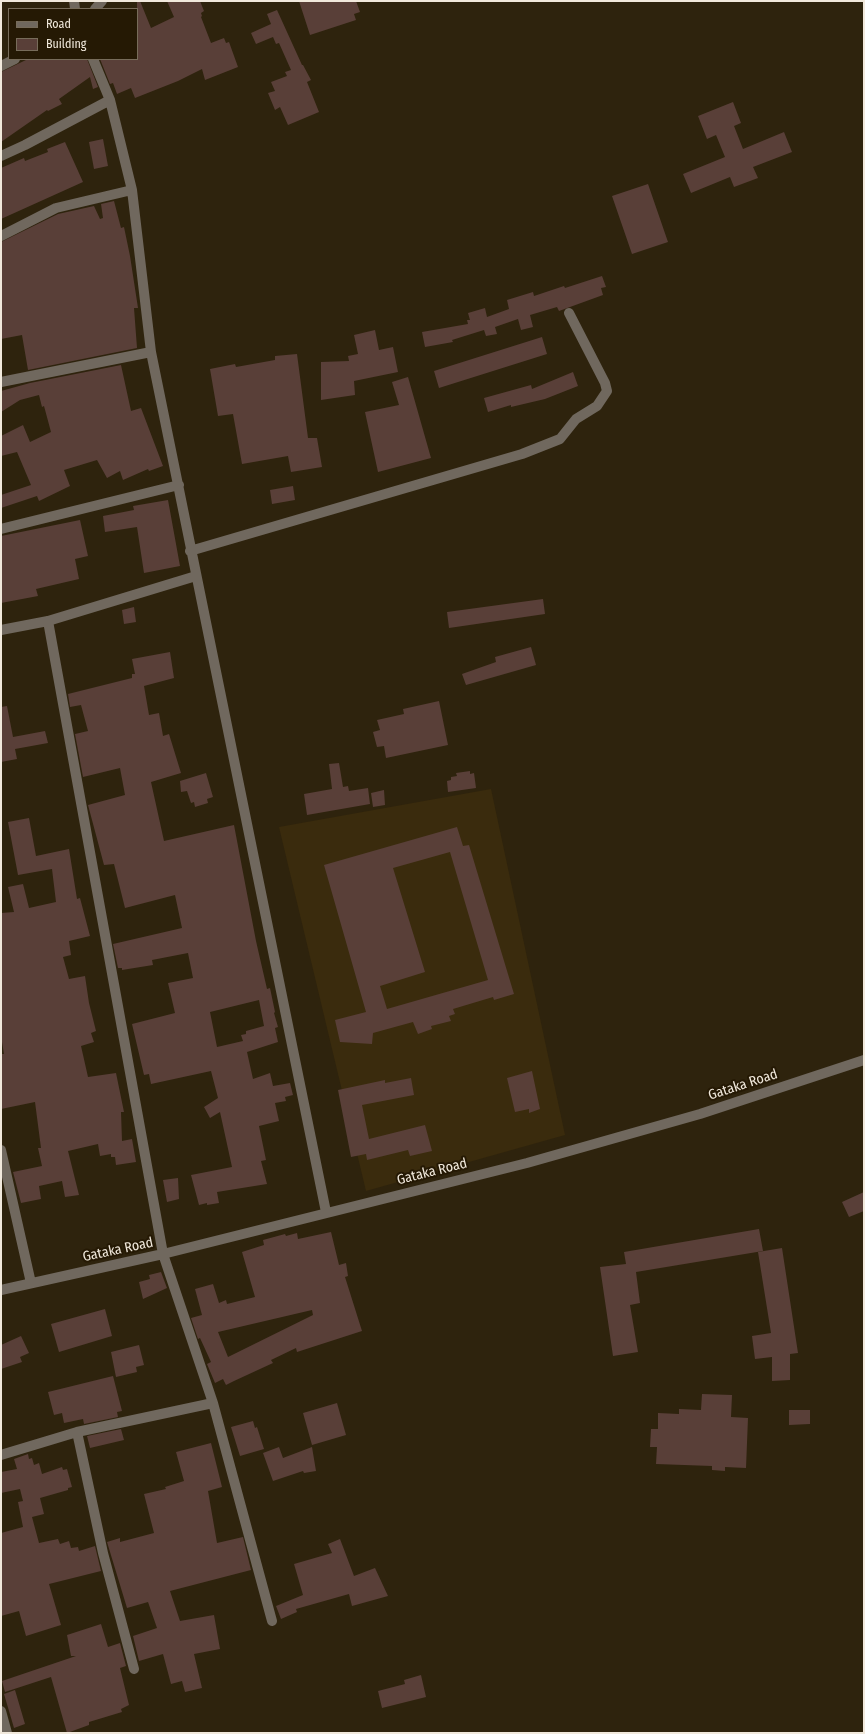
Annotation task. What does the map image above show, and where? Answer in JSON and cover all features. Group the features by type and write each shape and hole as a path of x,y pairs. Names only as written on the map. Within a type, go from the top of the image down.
{"street":[{"path":"1,66 13,60"},
{"path":"93,60 110,100 132,190 151,352 179,485 190,551 326,1212"},
{"path":"1,156 110,100"},
{"path":"1,236 56,208 132,190"},
{"path":"190,551 522,454 560,439 576,419 597,406 607,391 605,383 569,313"},
{"path":"1,382 151,352"},
{"path":"1,529 179,485"},
{"path":"1,630 48,621 196,576"},
{"path":"48,621 162,1254 213,1403 272,1621"},
{"name":"Gataka Road","path":"1,1290 162,1254 526,1163 693,1117 864,1060"},
{"path":"1,1150 31,1283"},
{"path":"1,1455 77,1432 213,1403"},
{"path":"77,1432 103,1552 134,1669"},
{"path":"1,1711 7,1733"}],"shaded area":[{"path":"491,789 565,1135 366,1191 279,827"}],"building":[{"path":"137,1 140,1 151,28 174,17 167,1 200,1 204,11 201,13 201,17 211,43 224,38 226,43 229,42 238,67 205,80 202,69 178,81 135,98 131,88 117,94 113,83 110,84 100,60 138,60"},
{"path":"299,1 356,1 360,12 354,14 356,20 310,35"},
{"path":"277,10 302,65 311,80 307,82 319,112 288,125 280,107 275,110 268,93 275,91 271,82 287,76 285,72 291,70 279,43 276,44 273,37 256,44 251,33 271,24 267,14"},
{"path":"26,60 87,60 98,87 93,89 90,77 59,99 62,104 48,111 47,110 1,142 1,72"},
{"path":"733,102 741,123 734,126 743,149 784,132 792,152 753,167 758,178 734,187 730,177 691,193 683,174 725,157 716,135 707,139 698,116"},
{"path":"103,139 108,166 94,169 89,142"},
{"path":"65,142 83,182 1,219 1,168 24,158 25,161 48,152 47,149"},
{"path":"648,184 668,242 632,254 612,196"},
{"path":"114,201 121,228 124,227 130,256 138,308 134,308 137,348 28,370 22,335 1,339 1,242 58,214 94,206 100,219 103,218 101,204"},
{"path":"602,276 606,287 601,288 603,295 559,311 557,307 530,315 533,327 521,330 518,319 495,327 497,334 486,336 484,330 452,340 453,342 425,347 422,332 468,324 467,320 470,320 468,313 485,308 487,317 509,309 507,300 533,292 534,296"},
{"path":"375,330 379,350 393,347 398,372 354,381 355,395 321,400 321,362 349,361 348,356 358,354 354,335"},
{"path":"542,337 547,354 439,388 434,371"},
{"path":"297,354 308,438 317,438 322,467 291,472 288,456 242,464 233,414 218,416 210,369 235,364 236,367 275,360 275,356"},
{"path":"121,365 131,411 141,408 163,466 149,471 148,469 123,480 120,471 107,478 97,460 64,470 70,486 39,501 37,496 1,508 1,495 31,485 17,452 1,456 1,436 23,425 30,442 51,432 44,406 42,407 39,395 20,400 1,412 1,391 30,383"},
{"path":"573,372 578,386 545,399 511,407 511,405 488,412 484,398 531,385 532,389"},
{"path":"408,377 431,458 378,472 365,412 399,405 392,382"},
{"path":"293,486 295,500 272,504 270,490"},
{"path":"168,500 180,566 144,573 137,527 105,532 103,516 134,510 133,506"},
{"path":"80,520 88,556 75,559 79,579 36,589 38,596 1,603 1,536"},
{"path":"543,599 545,614 449,628 447,612"},
{"path":"134,607 136,622 124,624 122,610"},
{"path":"531,647 536,665 466,685 462,674 496,662 495,657"},
{"path":"170,652 174,678 144,686 149,715 159,713 163,736 169,734 181,773 151,782 164,841 234,825 256,941 267,989 270,988 278,1027 275,1028 278,1042 247,1052 253,1079 270,1073 273,1086 290,1083 293,1095 285,1097 286,1101 275,1103 279,1121 259,1126 266,1160 261,1161 267,1184 217,1192 219,1203 207,1205 207,1203 199,1205 191,1175 232,1167 220,1112 210,1118 204,1107 218,1098 211,1071 151,1084 149,1074 144,1075 132,1024 175,1013 168,983 193,978 188,953 152,960 153,965 122,970 122,968 118,968 113,944 182,928 175,895 125,908 114,864 104,865 88,805 125,795 120,768 83,777 75,734 88,731 81,705 70,707 68,694 132,678 132,674 135,674 132,659","holes":["259,1000 264,1026 246,1031 246,1034 241,1035 243,1041 217,1047 210,1012"]},
{"path":"439,701 448,745 386,758 384,746 377,747 373,732 380,730 377,720 404,714 403,709"},
{"path":"7,706 13,737 45,731 48,743 15,749 17,759 1,762 1,707"},
{"path":"339,763 343,787 348,786 349,791 368,788 370,804 307,815 304,794 332,789 329,764"},
{"path":"470,771 470,774 474,773 476,788 448,792 447,781 451,780 451,777 457,776 456,773"},
{"path":"206,773 213,797 207,799 208,803 195,807 194,802 191,803 187,791 181,792 180,781"},
{"path":"384,790 385,805 373,807 371,793"},
{"path":"29,818 36,856 69,849 77,899 80,898 90,936 69,941 71,955 63,957 69,979 85,976 89,1003 96,1031 91,1033 94,1042 81,1046 88,1077 116,1073 124,1112 121,1112 122,1141 132,1139 136,1162 116,1165 115,1157 111,1157 111,1154 100,1156 98,1144 68,1151 79,1195 65,1197 62,1181 39,1186 41,1199 21,1203 13,1172 42,1166 38,1148 41,1148 35,1102 1,1109 1,1054 4,1054 1,1036 1,913 14,912 8,887 23,884 29,908 56,902 52,869 18,875 8,822"},
{"path":"457,827 463,846 469,845 514,994 494,1000 493,997 453,1009 455,1014 449,1016 451,1021 431,1026 432,1029 418,1034 413,1022 373,1033 372,1044 340,1042 335,1020 366,1012 324,865","holes":["450,852 488,980 387,1009 380,986 425,972 393,868"]},
{"path":"532,1071 540,1109 529,1113 529,1109 515,1112 507,1078"},
{"path":"411,1078 414,1095 362,1105 369,1139 425,1125 432,1151 410,1156 408,1150 367,1160 366,1154 351,1157 338,1090 385,1080 385,1083"},
{"path":"178,1178 179,1199 167,1202 163,1180"},
{"path":"864,1192 864,1211 849,1217 842,1202"},
{"path":"759,1229 763,1251 636,1272 640,1303 630,1305 638,1352 613,1356 600,1267 626,1264 624,1252"},
{"path":"331,1232 339,1265 346,1263 348,1276 345,1277 362,1331 297,1352 296,1348 271,1360 273,1363 226,1385 223,1379 215,1383 207,1364 211,1362 200,1338 198,1339 191,1318 202,1315 195,1289 213,1284 219,1303 226,1300 227,1304 255,1297 242,1252 264,1245 263,1240 285,1234 286,1236 297,1233 298,1239","holes":["312,1310 313,1315 228,1357 218,1332"]},
{"path":"782,1248 798,1353 790,1354 790,1380 772,1381 772,1357 755,1359 752,1336 771,1333 758,1252"},
{"path":"161,1272 167,1288 143,1299 139,1282 150,1279 149,1275"},
{"path":"105,1309 112,1336 59,1352 51,1324"},
{"path":"21,1336 29,1353 20,1357 22,1362 1,1369 1,1345"},
{"path":"139,1345 144,1365 136,1367 137,1372 116,1377 111,1352"},
{"path":"113,1376 122,1411 117,1412 118,1417 84,1424 83,1419 64,1423 62,1413 54,1415 48,1392"},
{"path":"702,1394 732,1395 731,1417 748,1418 746,1468 725,1467 725,1471 712,1470 712,1466 656,1464 657,1447 650,1447 651,1429 658,1429 658,1413 679,1414 679,1409 701,1410"},
{"path":"337,1403 346,1435 312,1445 303,1413"},
{"path":"789,1410 810,1410 810,1424 789,1425"},
{"path":"253,1421 255,1428 257,1427 264,1449 240,1456 231,1427"},
{"path":"121,1429 124,1440 90,1448 87,1436"},
{"path":"211,1443 222,1487 208,1491 217,1543 243,1537 251,1570 170,1591 180,1621 214,1615 220,1649 194,1654 202,1688 185,1692 182,1681 171,1684 163,1654 139,1661 133,1636 157,1628 148,1602 127,1608 107,1542 120,1538 120,1542 154,1533 144,1494 166,1489 165,1487 184,1481 176,1452"},
{"path":"279,1447 283,1458 312,1447 316,1471 304,1473 303,1471 273,1481 263,1453"},
{"path":"28,1454 29,1459 32,1458 34,1465 39,1463 42,1474 62,1467 63,1470 67,1469 72,1487 68,1488 68,1490 40,1498 44,1514 32,1517 39,1543 58,1539 60,1544 69,1541 71,1548 78,1547 79,1551 95,1546 101,1571 49,1584 61,1625 26,1636 19,1611 1,1616 1,1533 23,1527 18,1502 23,1501 20,1489 1,1493 1,1472 17,1469 14,1459"},
{"path":"340,1539 354,1576 375,1568 388,1596 352,1606 349,1594 296,1609 297,1612 281,1619 276,1606 303,1595 294,1564 332,1553 328,1544"},
{"path":"101,1624 108,1647 120,1643 126,1666 120,1668 129,1705 121,1709 122,1712 89,1722 89,1725 67,1733 51,1677 5,1692 2,1681 76,1656 71,1656 67,1635"},
{"path":"421,1675 426,1697 382,1708 378,1691 405,1684 404,1680"},
{"path":"15,1690 25,1724 14,1728 4,1694"}]}
